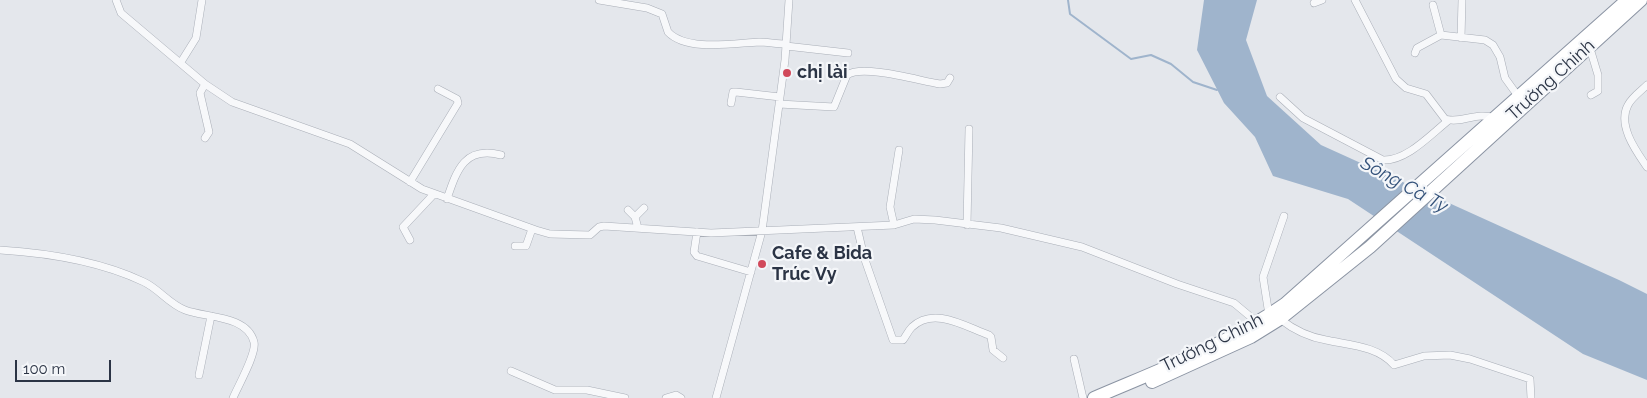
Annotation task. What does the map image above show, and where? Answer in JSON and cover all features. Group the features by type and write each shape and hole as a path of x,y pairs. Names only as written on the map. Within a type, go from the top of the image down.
{"highway":[{"name":"Trường Chinh","path":"1094,398 1275,317 1364,232 1627,0"},
{"name":"Trường Chinh","path":"1115,398 1251,337 1370,247 1589,45 1641,0"}],"street":[{"path":"116,0 121,13 205,84 232,102 350,144 410,182 434,194 532,229 550,234 586,235 591,234 601,226 697,232 762,231 894,225 914,219 1001,228 1082,247 1177,284 1234,302 1258,323"},
{"path":"181,62 196,38 202,0"},
{"path":"599,0 647,8 662,14 668,32 688,42 738,45 758,42 848,54"},
{"path":"716,398 734,327 762,231 786,45 789,0"},
{"path":"1314,2 1322,0"},
{"path":"1355,0 1396,79 1406,88 1426,94 1443,117 1449,120"},
{"path":"1462,0 1462,38"},
{"path":"1433,5 1441,35"},
{"path":"1415,54 1417,48 1441,35 1485,40 1494,45 1500,57 1505,78 1518,96"},
{"path":"1589,45 1599,84 1598,91 1591,95"},
{"path":"731,103 734,92 736,92 834,107 847,75 852,72 875,72 940,84 947,83 950,78"},
{"path":"205,84 200,93 209,132 205,138"},
{"path":"1646,162 1629,137 1625,117 1628,104 1647,85"},
{"path":"410,182 428,148 458,103 457,99 438,88"},
{"path":"1280,97 1303,118 1383,160 1405,154 1449,120 1481,115 1494,118"},
{"path":"967,225 969,129"},
{"path":"894,225 890,207 900,150"},
{"path":"446,199 454,177 468,159 484,152 501,156"},
{"path":"410,240 404,232 405,224 434,194"},
{"path":"635,217 644,208"},
{"path":"628,210 635,217 638,228"},
{"path":"1284,216 1263,277 1275,317 1301,333 1364,348 1389,359 1394,365 1436,354 1470,359 1489,365 1530,379 1531,398"},
{"path":"857,226 864,257 893,340 903,340 914,326 923,322 948,318 989,335 993,350 1003,358"},
{"path":"515,246 526,246 532,229"},
{"path":"697,232 694,252 697,256 751,272"},
{"path":"0,250 56,255 133,277 159,290 181,308 239,324 249,332 254,341 254,352 233,398"},
{"path":"199,375 211,316"},
{"path":"1074,359 1083,398"},
{"path":"511,371 555,390 587,390 625,398"},
{"path":"666,398 676,396 681,398"}],"water":[{"name":"Sông Cà Ty","path":"1204,0 1257,0 1246,40 1267,96 1321,145 1647,294 1647,380 1583,354 1348,199 1273,176 1255,137 1224,103 1197,50"}],"waterway":[{"path":"1068,0 1070,14 1131,59 1151,55 1171,64 1193,82 1217,90"}],"place":[{"name":"chị lài","path":"787,73"},
{"name":"Cafe & Bida Trúc Vy","path":"762,264"}]}
